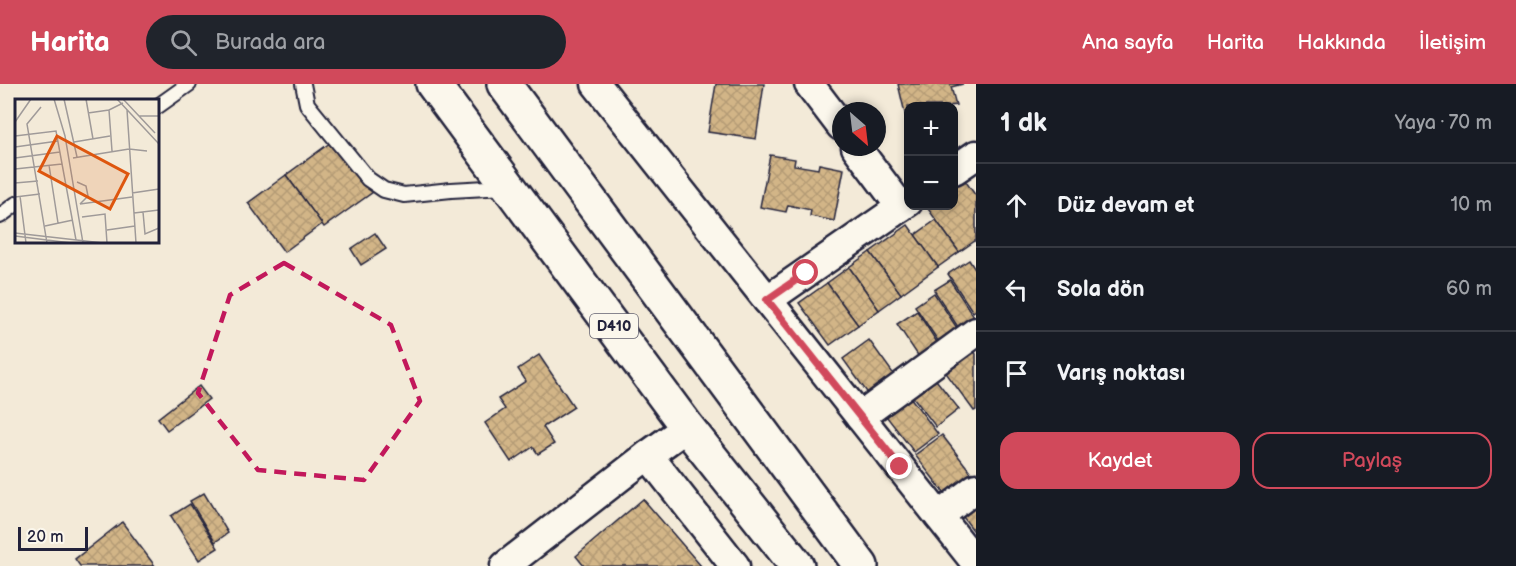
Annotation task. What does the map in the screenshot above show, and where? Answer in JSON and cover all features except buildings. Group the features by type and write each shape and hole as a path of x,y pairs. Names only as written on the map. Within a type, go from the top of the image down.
{"highway":[{"name":"D410","path":"433,84 687,428 797,566"},
{"path":"504,84 861,566"}],"street":[{"path":"596,84 976,563"},
{"path":"809,84 832,114"},
{"path":"958,167 976,155"},
{"path":"864,156 904,203"},
{"path":"767,300 904,205"},
{"path":"861,417 976,332"},
{"path":"505,566 648,455 687,428"},
{"path":"648,455 735,566"},
{"path":"939,516 976,488"}],"lane":[{"path":"159,105 189,84"},
{"path":"303,84 307,104 368,179 384,190 405,195 511,187"},
{"path":"0,216 15,205"}],"highlighted area":[{"path":"284,263 391,325 420,401 364,480 258,470 198,393 230,295"}],"route":[{"path":"806,273 767,300 900,467"}]}
